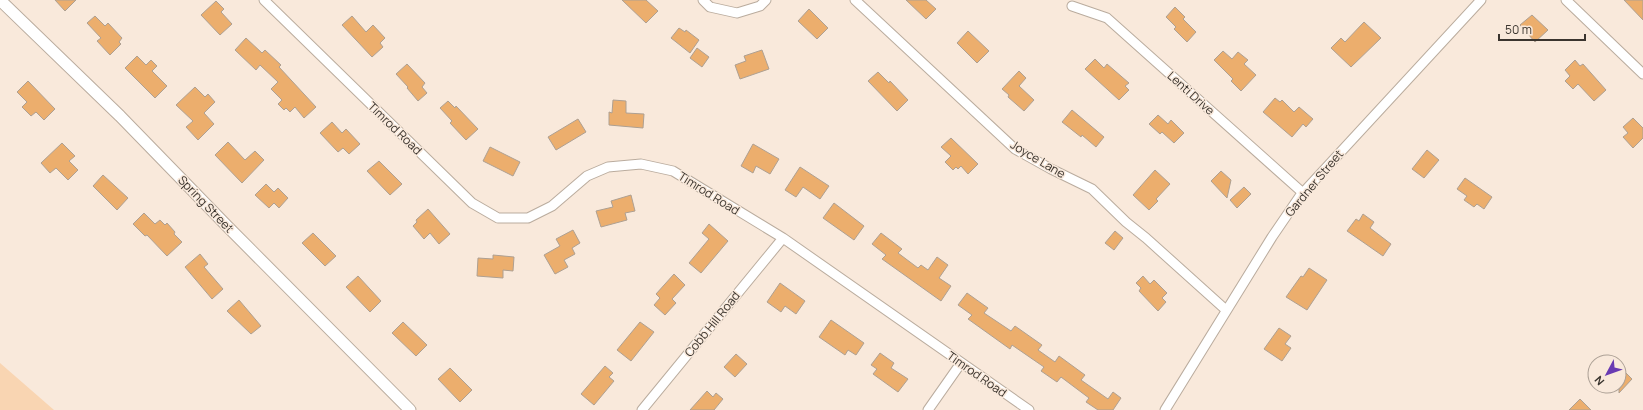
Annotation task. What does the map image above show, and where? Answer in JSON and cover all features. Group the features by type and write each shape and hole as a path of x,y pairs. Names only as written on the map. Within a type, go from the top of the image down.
{"street":[{"name":"Spring Street","path":"0,0 120,116 249,249 410,410"},
{"name":"Timrod Road","path":"264,0 472,203 498,218 528,218 552,206 587,176 608,167 641,164 673,171 782,238 1029,410"},
{"path":"703,0 710,7 737,13 760,6 766,0"},
{"name":"Joyce Lane","path":"855,0 1015,149 1050,169 1092,189 1126,222 1146,238 1226,310"},
{"name":"Gardner Street","path":"1165,410 1272,237 1303,193 1481,0"},
{"path":"1566,0 1643,74"},
{"name":"Lenti Drive","path":"1072,6 1107,18 1303,193"},
{"name":"Cobb Hill Road","path":"642,410 782,238"},
{"path":"928,410 961,363"}],"shaded area":[{"path":"0,363 54,410 0,410"}],"building":[{"path":"55,0 76,0 65,11"},
{"path":"622,0 646,0 658,11 646,23"},
{"path":"906,0 926,0 936,9 926,19"},
{"path":"1624,0 1643,0 1643,20"},
{"path":"216,1 224,9 221,12 232,24 220,35 201,15"},
{"path":"1175,7 1185,17 1183,19 1196,32 1187,42 1174,29 1176,27 1166,17"},
{"path":"809,9 828,28 817,39 798,21"},
{"path":"1532,15 1548,30 1535,42 1520,25"},
{"path":"95,16 105,26 108,23 122,38 119,42 121,44 110,55 97,41 101,38 87,23"},
{"path":"352,16 366,32 373,25 385,38 380,43 383,47 372,57 342,25"},
{"path":"1364,22 1381,38 1351,67 1331,48 1341,38 1345,42"},
{"path":"679,28 685,32 686,30 699,40 690,53 671,38"},
{"path":"968,31 989,51 977,63 957,43"},
{"path":"246,38 262,53 265,50 281,65 279,67 316,107 304,118 295,107 290,112 286,108 284,110 278,104 282,100 271,89 278,82 260,65 256,70 235,50"},
{"path":"697,48 709,57 702,67 690,58"},
{"path":"762,50 769,69 740,79 735,65 746,61 744,56"},
{"path":"1223,51 1232,59 1238,52 1248,60 1244,64 1256,75 1241,91 1231,81 1233,79 1214,60"},
{"path":"137,56 146,65 151,60 157,66 152,71 167,86 155,98 125,68"},
{"path":"1095,59 1104,68 1107,64 1129,83 1125,86 1129,90 1119,100 1085,69"},
{"path":"1575,60 1580,66 1583,64 1606,90 1594,101 1578,84 1573,89 1565,81 1570,76 1565,70"},
{"path":"407,64 425,83 422,87 427,93 418,101 396,74"},
{"path":"1019,71 1026,78 1019,86 1034,100 1024,111 1008,97 1009,95 1002,89"},
{"path":"878,72 889,83 890,81 908,100 897,111 868,81"},
{"path":"28,81 55,109 44,120 36,112 31,116 22,107 27,102 17,92"},
{"path":"195,87 205,97 208,94 215,102 204,113 214,124 198,140 186,127 193,121 176,105"},
{"path":"1275,98 1280,102 1282,100 1294,112 1299,107 1313,119 1306,127 1303,124 1292,137 1263,112"},
{"path":"613,100 626,101 626,113 644,114 643,128 609,125 609,112 612,113"},
{"path":"448,101 455,108 456,106 478,129 466,140 450,123 452,121 440,108"},
{"path":"1072,110 1104,137 1096,147 1082,135 1081,137 1062,122"},
{"path":"1158,115 1168,124 1171,120 1184,133 1174,143 1162,132 1160,134 1149,124"},
{"path":"1633,118 1643,128 1643,138 1633,148 1623,137 1628,133 1623,127"},
{"path":"578,119 586,132 556,150 548,137"},
{"path":"332,122 342,133 346,129 360,144 349,154 343,148 338,152 320,133"},
{"path":"951,138 978,164 968,174 961,166 958,169 956,167 953,170 945,162 951,156 941,147"},
{"path":"228,142 245,160 255,151 264,160 242,183 215,155"},
{"path":"62,143 75,156 69,161 78,170 68,180 56,168 50,173 41,163"},
{"path":"753,144 779,159 770,174 756,166 753,173 741,166"},
{"path":"490,147 520,162 513,176 483,161"},
{"path":"1427,150 1439,160 1424,178 1412,169"},
{"path":"379,161 402,184 390,195 367,171"},
{"path":"800,167 829,186 820,199 803,187 796,197 785,190"},
{"path":"1155,170 1170,184 1156,199 1158,201 1149,210 1133,195"},
{"path":"1221,171 1231,180 1227,198 1211,181"},
{"path":"103,175 128,198 117,210 93,186"},
{"path":"1465,178 1492,197 1484,209 1477,204 1474,207 1464,200 1467,196 1457,189"},
{"path":"266,184 274,192 278,188 288,198 279,208 274,203 269,208 255,195"},
{"path":"1244,187 1251,194 1237,208 1230,200"},
{"path":"631,195 635,211 625,213 627,220 601,227 596,211 613,207 611,201"},
{"path":"834,203 864,226 854,240 823,218"},
{"path":"428,209 450,234 439,244 430,233 424,239 413,226 417,222 416,220"},
{"path":"144,213 155,224 160,220 165,225 167,223 175,232 174,234 182,242 167,256 147,235 145,236 133,224"},
{"path":"1363,214 1374,222 1370,228 1391,244 1383,256 1347,231 1356,219 1359,221"},
{"path":"709,224 728,241 701,273 689,263 709,239 702,233"},
{"path":"573,230 580,243 572,248 575,254 564,260 568,267 555,274 544,255 560,246 556,239"},
{"path":"1115,231 1123,238 1114,250 1105,243"},
{"path":"313,233 336,256 325,266 302,243"},
{"path":"881,233 902,249 898,253 918,268 921,265 928,270 937,257 948,265 939,278 951,286 941,301 882,259 886,255 872,244"},
{"path":"200,254 208,264 204,267 223,289 212,299 185,267"},
{"path":"493,255 514,257 513,271 503,270 503,278 477,276 478,258 493,259"},
{"path":"1309,268 1327,280 1307,310 1286,297 1301,276 1303,277"},
{"path":"674,274 685,285 672,299 676,303 665,315 654,305 660,298 656,294"},
{"path":"358,276 381,301 370,312 346,287"},
{"path":"1143,276 1150,284 1154,280 1167,293 1162,298 1166,302 1158,311 1139,291 1141,288 1136,283"},
{"path":"780,283 805,301 796,314 785,306 781,312 767,302"},
{"path":"967,293 988,308 984,313 1011,331 1015,326 1042,345 1038,350 1055,362 1059,356 1085,375 1081,380 1108,399 1113,392 1121,398 1113,410 1098,410 1086,402 1089,398 1061,377 1057,382 1041,371 1044,367 1012,345 1010,349 968,319 972,315 958,305"},
{"path":"239,300 261,326 251,334 227,311"},
{"path":"831,320 864,343 856,355 848,350 845,355 819,337"},
{"path":"403,322 427,345 416,356 392,333"},
{"path":"640,322 654,332 631,361 617,350"},
{"path":"1279,328 1291,336 1285,344 1291,348 1282,361 1264,349"},
{"path":"880,353 894,363 891,368 908,379 898,392 873,374 877,369 871,365"},
{"path":"736,354 747,364 735,377 724,367"},
{"path":"605,366 613,373 609,377 614,381 594,405 581,394"},
{"path":"450,368 472,390 460,402 438,379"},
{"path":"1627,374 1632,379 1627,384"},
{"path":"707,391 713,397 716,393 723,399 714,410 690,410"},
{"path":"1580,399 1591,410 1569,410"}]}
